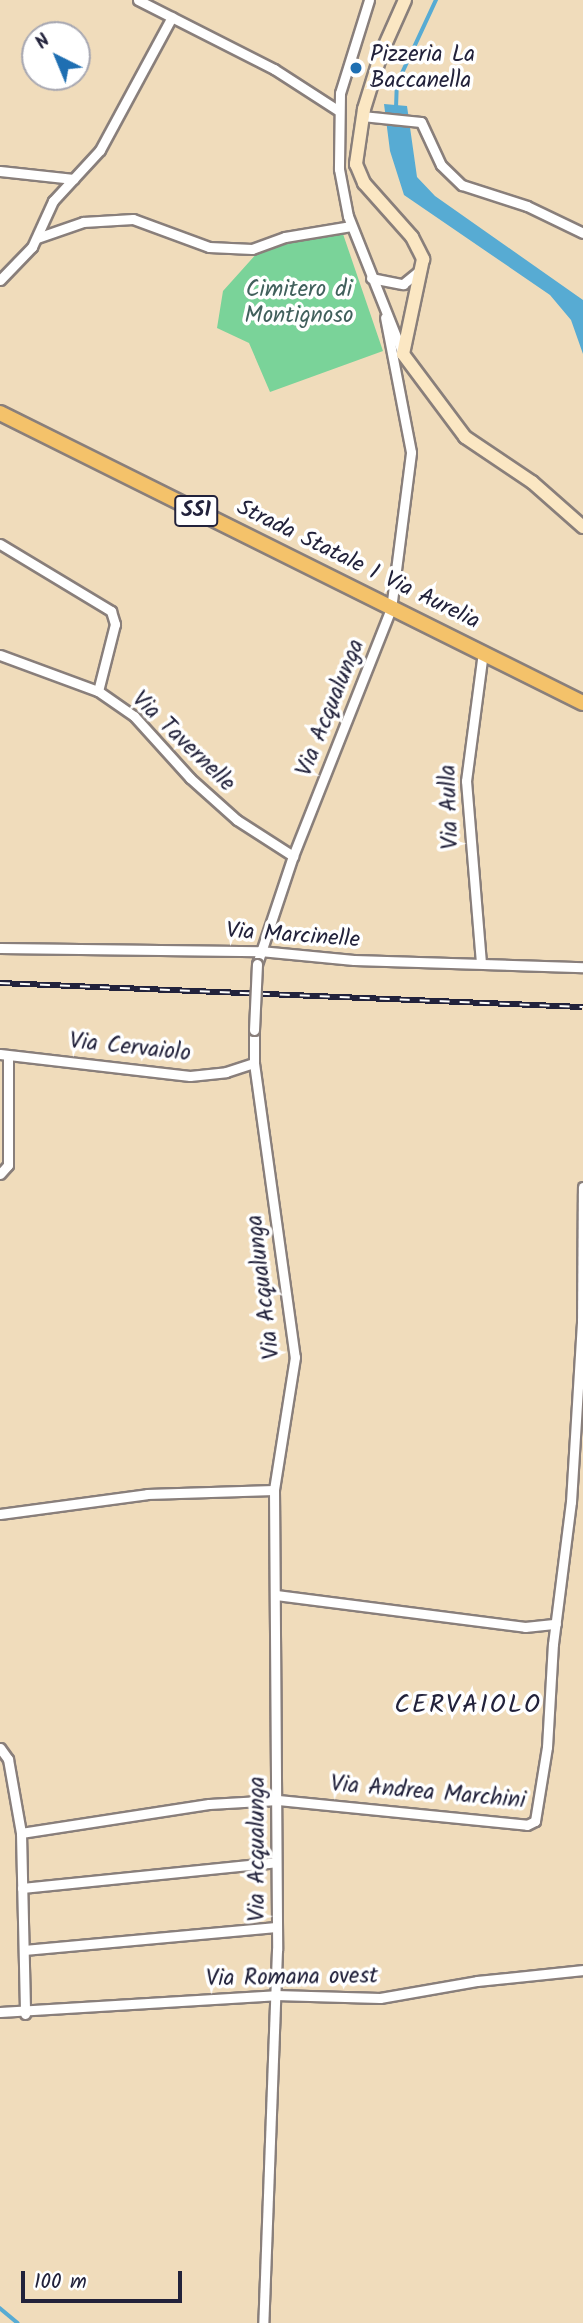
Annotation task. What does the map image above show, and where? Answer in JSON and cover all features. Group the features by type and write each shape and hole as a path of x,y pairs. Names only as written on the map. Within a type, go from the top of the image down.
{"main road":[{"name":"Strada Statale 1 Via Aurelia","path":"0,413 583,703"}],"street":[{"path":"138,0 274,69 339,111"},
{"path":"369,0 339,111 339,169 351,226 385,317 403,354 465,436 532,482 583,527"},
{"path":"403,354 421,268 421,250 359,173 356,164 381,54 405,0"},
{"path":"0,280 37,238 53,201 100,150 172,17"},
{"path":"368,117 414,120 426,127 441,165 461,185 527,206 583,233"},
{"path":"0,171 74,178"},
{"path":"37,238 83,222 133,219 209,247 244,249 295,234 351,226"},
{"path":"371,278 403,284 421,268"},
{"name":"Via Acqualunga","path":"262,2323 275,1995 278,1800 274,1490 295,1357 254,1063 257,964 293,856 391,609 411,452 385,317"},
{"path":"0,544 111,611 115,624 98,691"},
{"name":"Via Aulla","path":"481,963 466,781 483,652"},
{"name":"Via Tavernelle","path":"0,654 98,691 134,716 190,778 237,820 293,856"},
{"name":"Via Marcinelle","path":"0,948 260,951 354,960 583,967"},
{"path":"0,1174 8,1165 4,1055"},
{"name":"Via Cervaiolo","path":"4,1055 190,1076 226,1072 254,1063"},
{"name":"Via Andrea Marchini","path":"21,1833 209,1804 278,1800 527,1825 535,1821 547,1747 579,1379 582,1188"},
{"path":"0,1514 147,1494 274,1490"},
{"path":"276,1595 513,1625 556,1624"},
{"path":"0,1748 8,1759 21,1833 25,2014"},
{"path":"22,1888 276,1862"},
{"path":"24,1950 276,1927"},
{"name":"Via Romana ovest","path":"0,2012 25,2014 275,1995 380,1998 477,1981 583,1970"}],"green space":[{"name":"Cimitero di Montignoso","path":"342,231 383,351 270,392 249,343 217,328 223,291 259,251 292,237"}],"water":[{"path":"384,104 407,106 417,177 435,196 583,300 583,354 571,320 550,295 404,195 390,151"}],"waterway":[{"path":"396,108 397,84 436,0"},
{"path":"0,2308 18,2323"}],"railway":[{"path":"0,983 583,1007"}],"place":[{"name":"Pizzeria La Baccanella","path":"356,68"}],"district":[{"name":"CERVAIOLO","path":"468,1706"}]}
